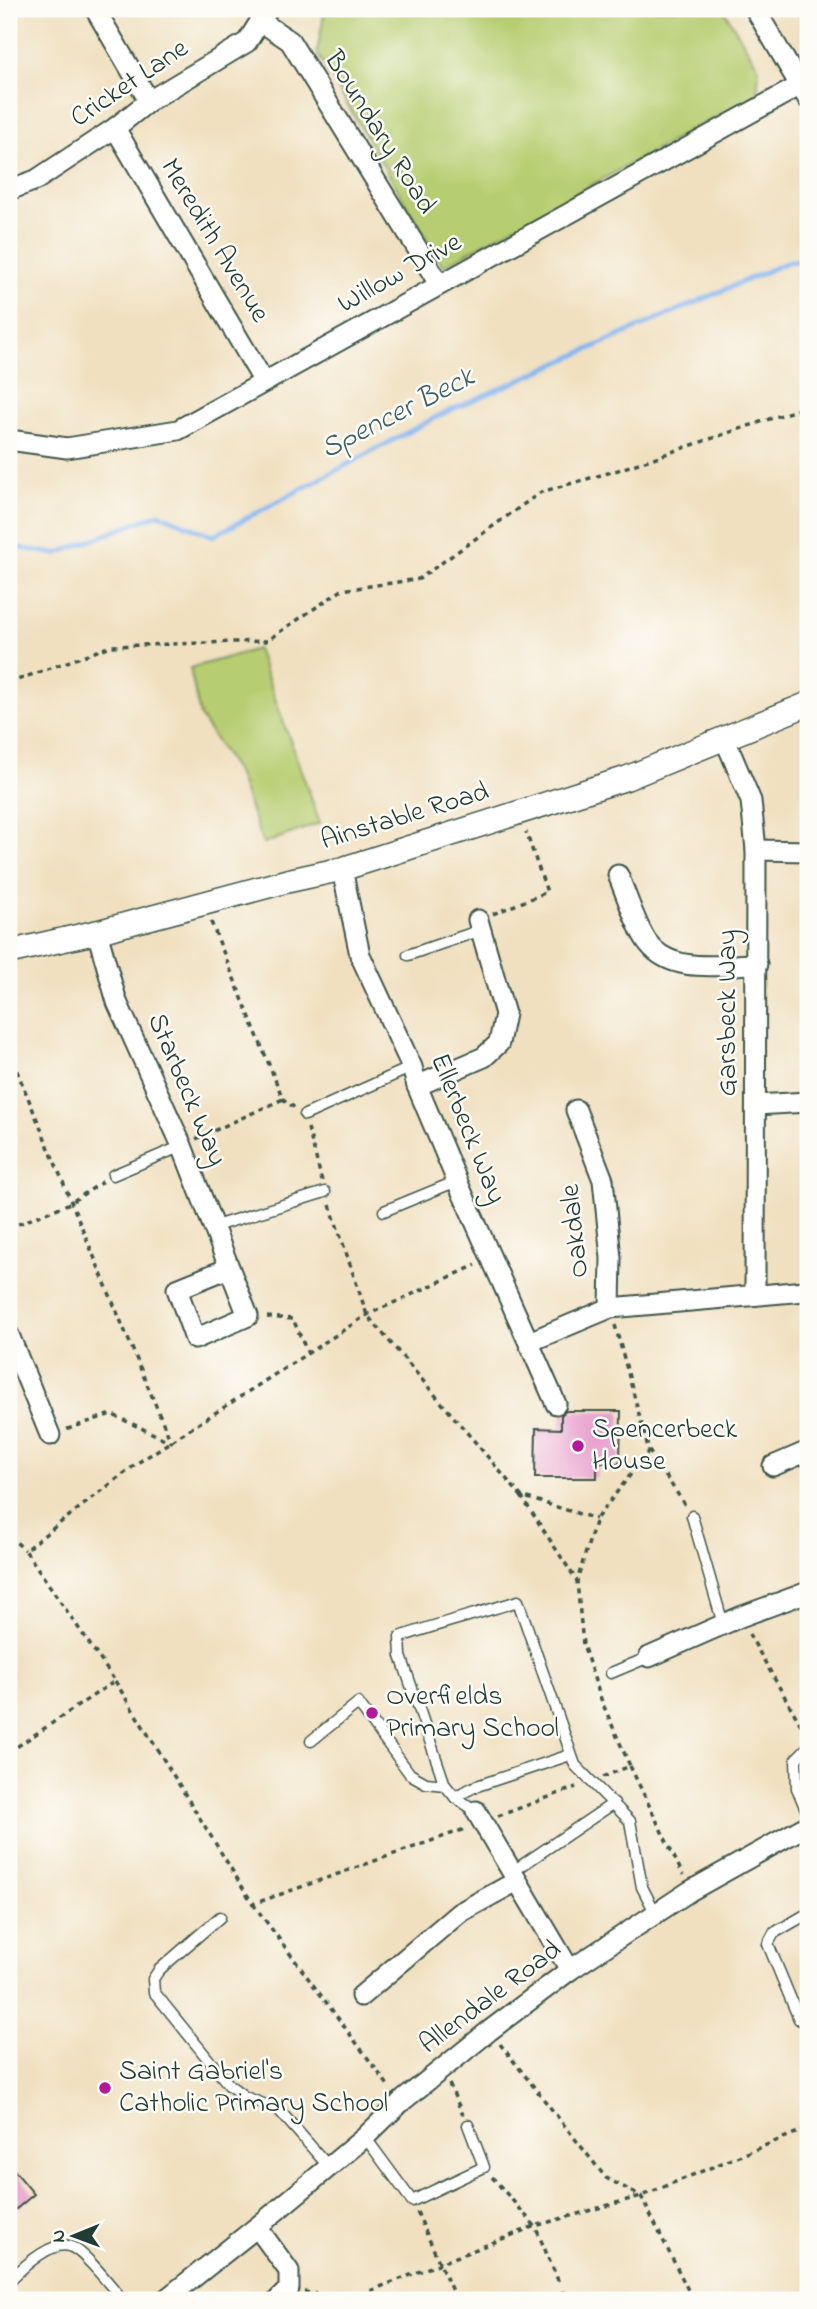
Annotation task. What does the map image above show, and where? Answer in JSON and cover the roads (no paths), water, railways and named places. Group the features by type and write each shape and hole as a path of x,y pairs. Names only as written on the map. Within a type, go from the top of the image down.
{"street":[{"path":"95,9 149,101"},
{"path":"755,9 804,92"},
{"name":"Cricket Lane","path":"9,190 36,180 115,128 149,101 247,42 264,15"},
{"name":"Boundary Road","path":"264,15 290,41 439,284"},
{"name":"Willow Drive","path":"9,440 67,448 178,430 439,284 804,92"},
{"name":"Meredith Avenue","path":"115,128 264,382"},
{"name":"Ainstable Road","path":"9,952 342,869 627,778 808,704"},
{"name":"Garsbeck Way","path":"724,737 751,801 756,850 755,1295"},
{"path":"756,850 808,851"},
{"name":"Ellerbeck Way","path":"342,869 360,955 412,1067 417,1086 457,1181 556,1405"},
{"path":"618,875 647,943 661,957 684,965 757,964"},
{"path":"417,1086 484,1057 499,1043 505,1014 480,925"},
{"name":"Starbeck Way","path":"97,932 117,1002 182,1146 248,1315 195,1339 177,1289 229,1268"},
{"path":"756,1105 808,1102"},
{"name":"Oakdale","path":"576,1110 603,1181 611,1258 610,1308"},
{"path":"529,1342 610,1308 805,1292"},
{"path":"9,1335 50,1435"},
{"path":"773,1466 808,1451"},
{"path":"649,1657 723,1624 808,1592"},
{"path":"476,1811 570,1970"},
{"name":"Allendale Road","path":"165,2300 365,2137 401,2102 570,1970 690,1891 808,1825"},
{"path":"361,1996 459,1913 514,1877"},
{"path":"257,2227 289,2271 284,2295"}],"lane":[{"path":"408,955 480,925"},
{"path":"305,1115 412,1067"},
{"path":"113,1175 182,1146"},
{"path":"384,1211 457,1181"},
{"path":"212,1227 325,1192"},
{"path":"692,1516 723,1624"},
{"path":"476,1811 456,1797 445,1785 401,1656 400,1637 518,1601 570,1755 579,1769 631,1821 642,1887 656,1914"},
{"path":"611,1673 649,1657"},
{"path":"311,1741 358,1703 410,1774 426,1783 445,1785"},
{"path":"808,1747 796,1759 797,1788 808,1815"},
{"path":"456,1797 474,1787 570,1755"},
{"path":"514,1877 614,1803"},
{"path":"808,1915 774,1933 768,1944 799,2020 808,2024"},
{"path":"220,1917 159,1970 153,1979 154,1992 229,2085 245,2097 279,2110 329,2167"},
{"path":"365,2137 412,2201 484,2167 468,2125"},
{"path":"9,2281 39,2255 53,2247 66,2245 77,2249 121,2300"}],"waterway":[{"name":"Spencer Beck","path":"9,546 56,554 159,514 213,536 444,413 790,261 808,262"}],"place":[{"name":"Spencerbeck House","path":"578,1446"},
{"name":"Overfields Primary School","path":"372,1713"},
{"name":"Saint Gabriel's Catholic Primary School","path":"105,2088"}]}
